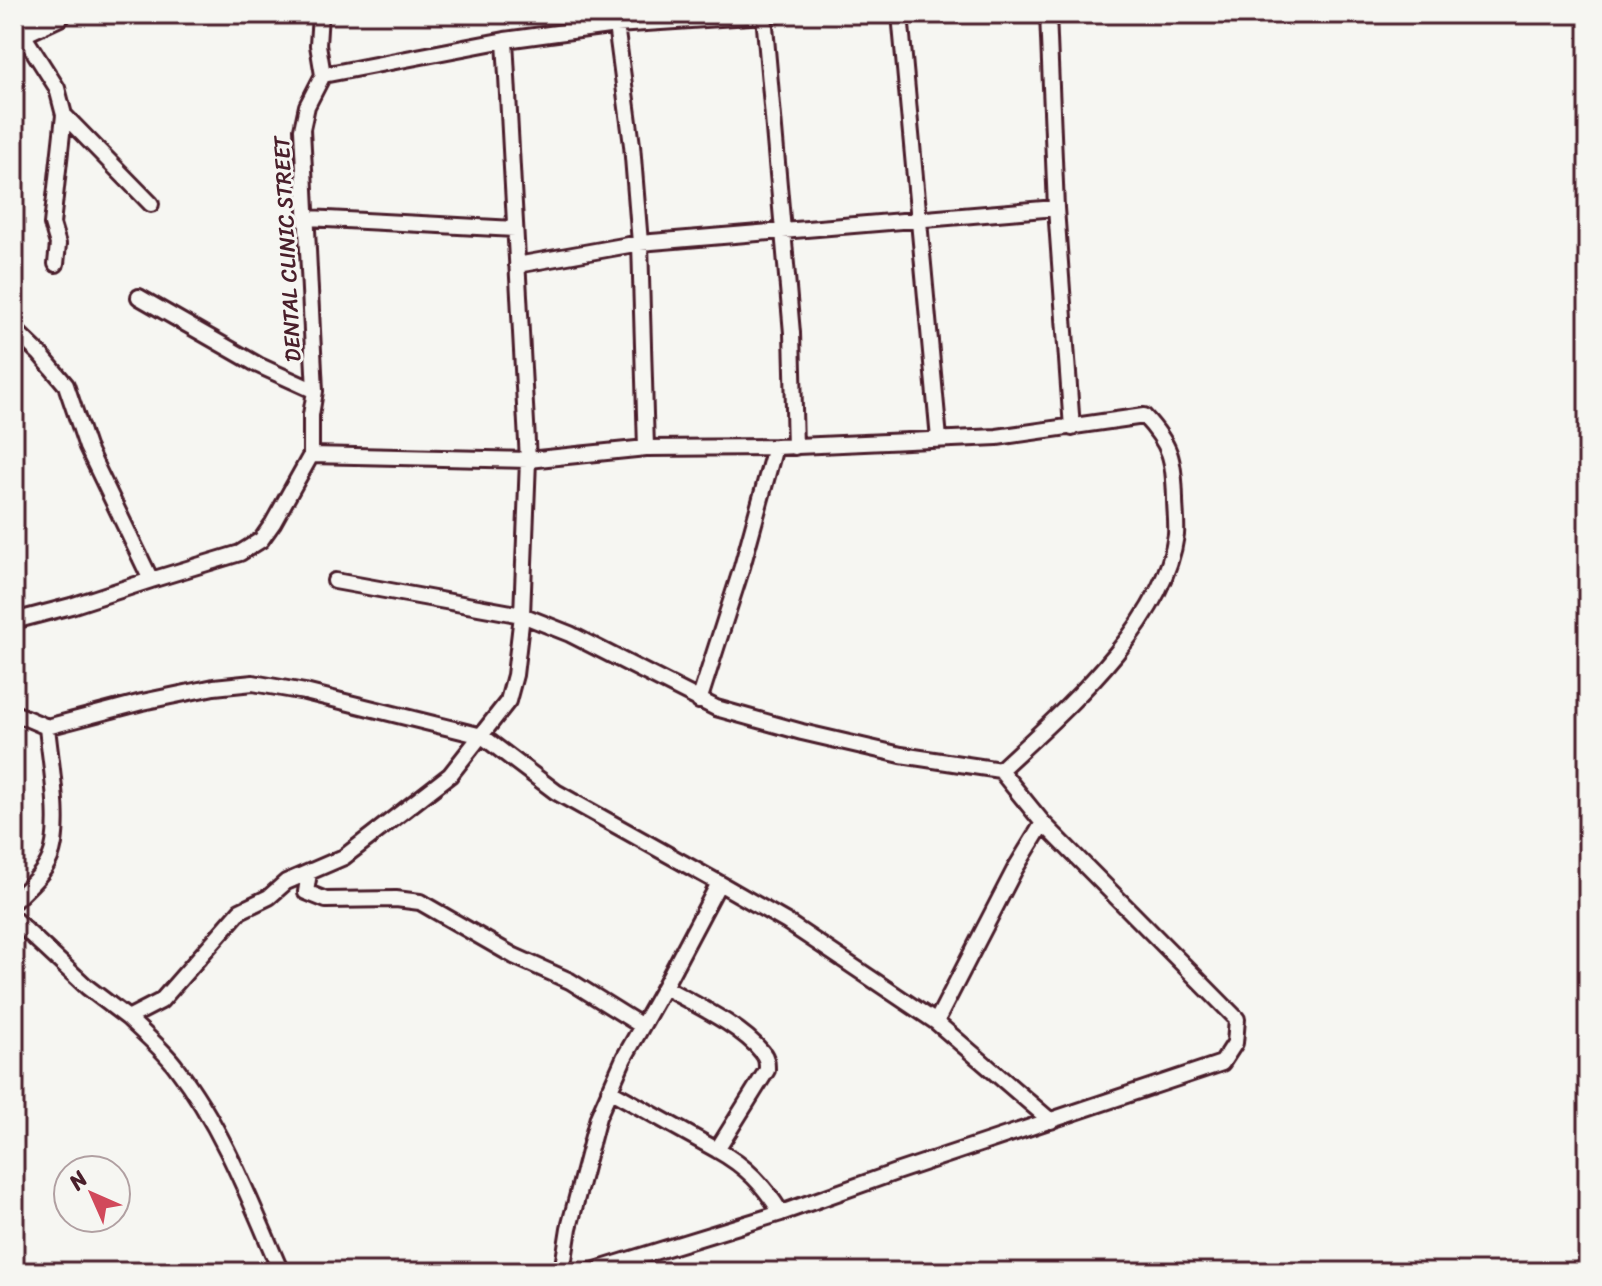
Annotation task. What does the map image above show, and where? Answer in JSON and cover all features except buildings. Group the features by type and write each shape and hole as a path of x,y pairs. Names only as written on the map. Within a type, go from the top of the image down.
{"highway":[{"path":"18,34 59,14"}],"street":[{"path":"320,14 318,45 323,75 505,40 616,25 779,14"},
{"path":"900,14 939,439"},
{"path":"1048,14 1056,208 1072,428"},
{"path":"764,15 792,333 795,447"},
{"path":"616,25 632,145 640,243 646,448"},
{"path":"18,34 57,88 64,115 52,224 58,244 56,264"},
{"path":"128,1018 161,1001 240,911 269,897 286,882 344,857 428,794 450,775 508,701 522,615 528,460 505,40"},
{"name":"DENTAL CLINIC STREET","path":"311,455 311,415 315,391 302,129 307,106 323,75"},
{"path":"64,115 151,204"},
{"path":"517,265 640,243 1056,208"},
{"path":"308,218 515,229"},
{"path":"139,297 258,365 315,391"},
{"path":"14,329 66,385 87,447 151,580"},
{"path":"14,621 240,553 261,540 311,455 528,460 646,448 795,447 997,437 1144,416 1162,435 1171,454 1176,534 1169,563 1144,617 1078,696 1000,770"},
{"path":"699,701 742,567 775,447"},
{"path":"335,581 522,615 570,634 699,701 802,732 874,749 1000,770 1043,823 1237,1019 1235,1043 1222,1063 781,1213 589,1272"},
{"path":"14,713 47,727 142,702 214,687 253,683 305,692 482,736 556,792 787,922 936,1022 1051,1121"},
{"path":"14,901 49,861 54,845 54,803 47,727"},
{"path":"936,1022 1015,869 1043,823"},
{"path":"309,873 306,892 326,900 396,899 420,902 514,956 570,981 642,1026"},
{"path":"562,1272 574,1206 598,1117 642,1026 719,883"},
{"path":"14,919 87,987 128,1018 165,1054 186,1081 228,1154 281,1272"},
{"path":"664,987 744,1036 762,1051 767,1060 767,1070 717,1150"},
{"path":"609,1090 741,1163 757,1178 781,1213"}]}
